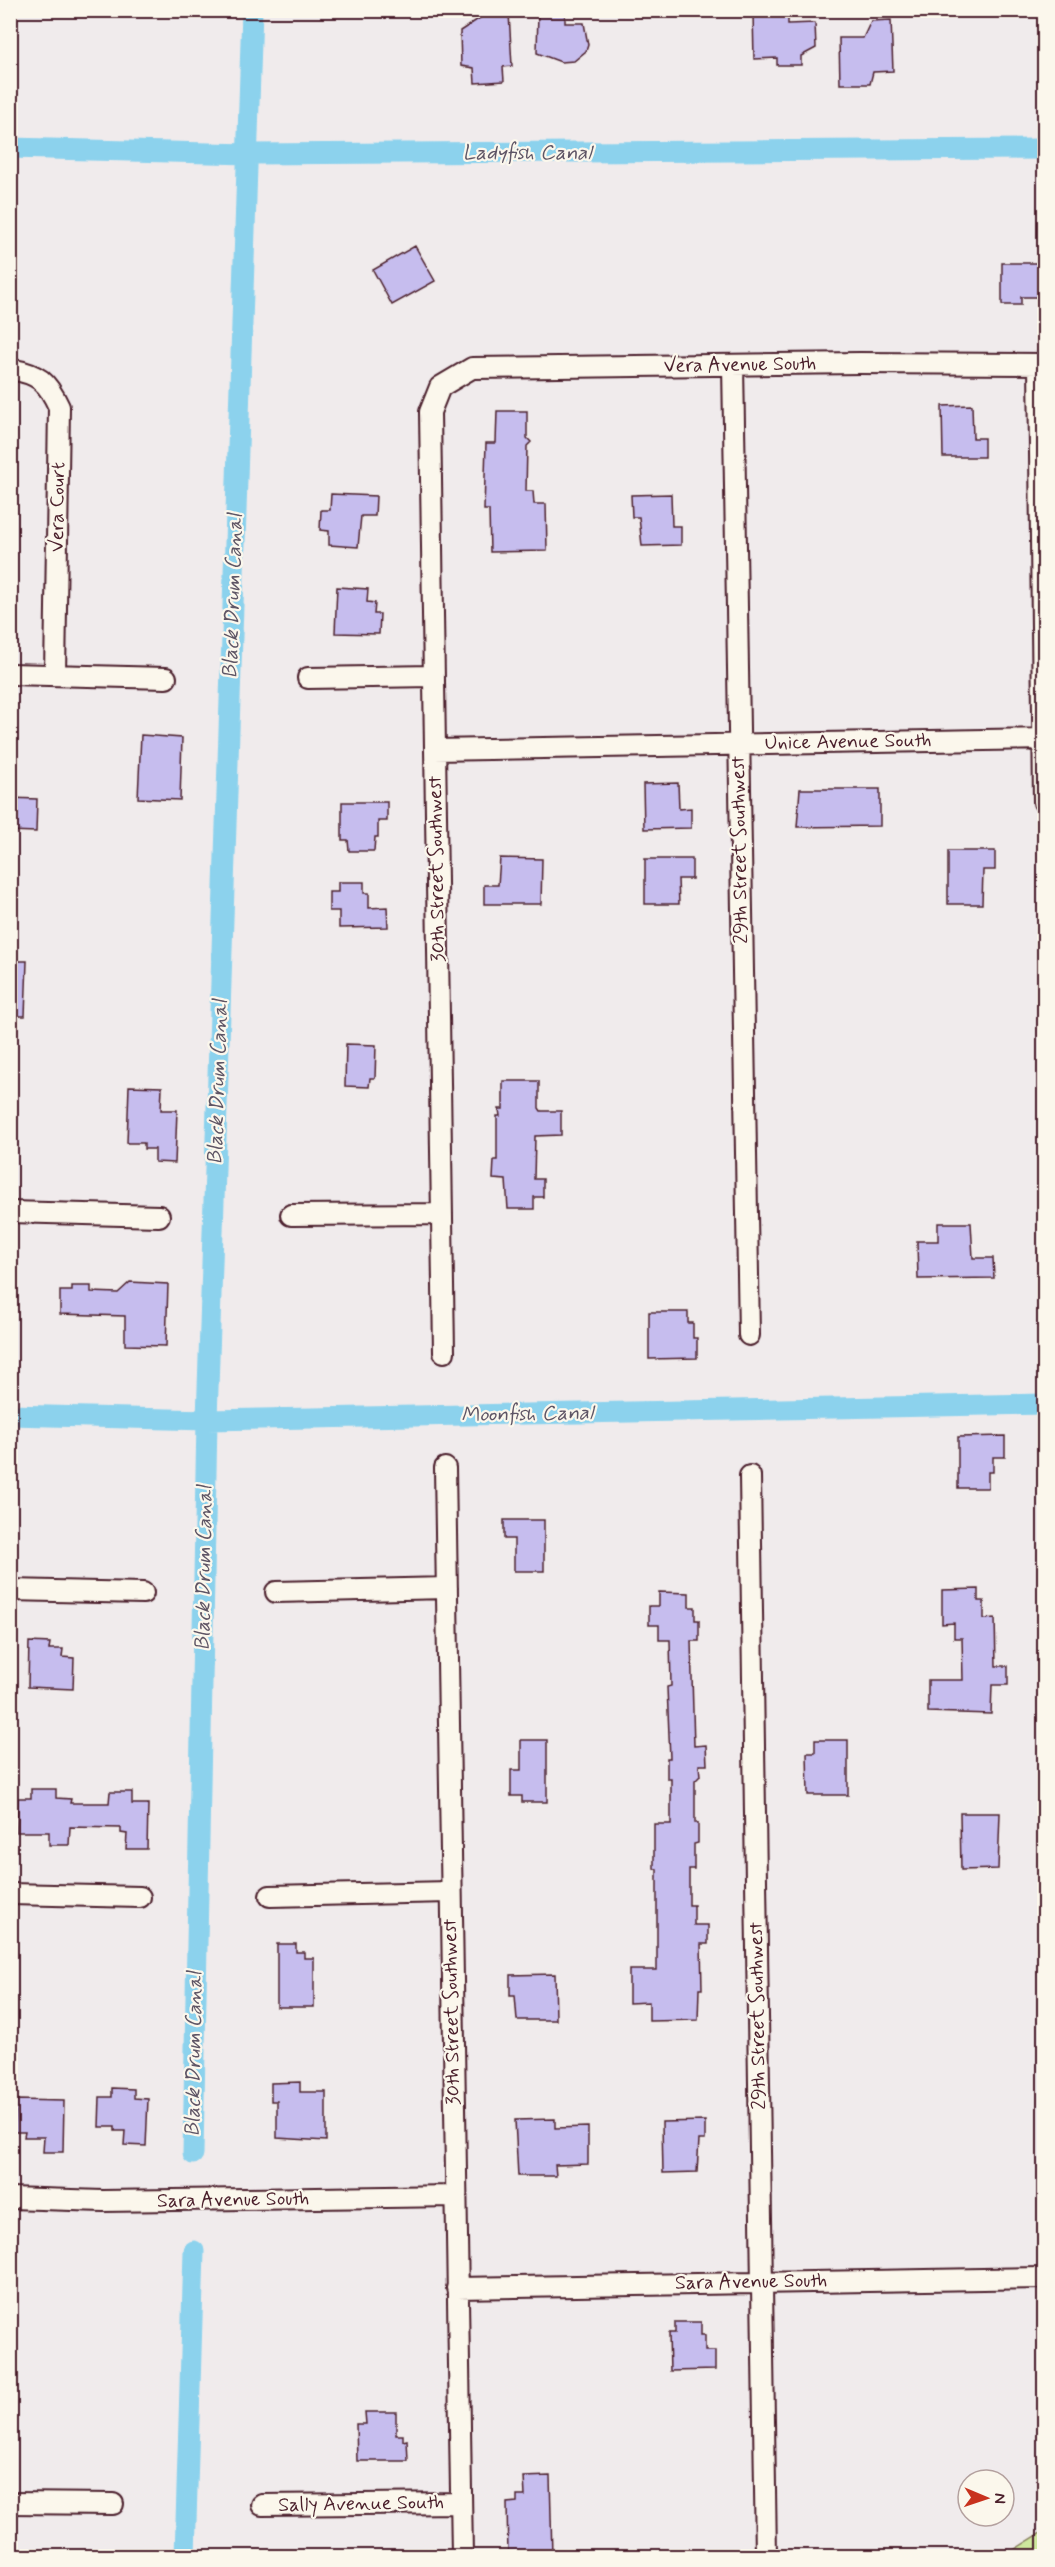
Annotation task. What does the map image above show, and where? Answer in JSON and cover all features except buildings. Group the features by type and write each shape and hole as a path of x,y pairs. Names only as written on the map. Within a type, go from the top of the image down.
{"street":[{"name":"Vera Avenue South","path":"440,387 472,368 860,363 1042,364"},
{"path":"1042,364 1044,802"},
{"name":"29th Street Southwest","path":"733,365 749,1335"},
{"name":"Vera Court","path":"10,369 33,373 50,387 59,407 55,675"},
{"name":"30th Street Southwest","path":"440,387 430,412 444,1352"},
{"path":"10,674 166,678"},
{"path":"308,678 434,676"},
{"name":"Unice Avenue South","path":"435,750 1044,740"},
{"path":"10,1212 159,1216"},
{"path":"291,1215 442,1214"},
{"name":"30th Street Southwest","path":"445,1468 462,2556"},
{"name":"29th Street Southwest","path":"750,1476 766,2556"},
{"path":"276,1592 447,1588"},
{"path":"10,1590 143,1593"},
{"path":"270,1896 450,1892"},
{"path":"10,1894 140,1897"},
{"name":"Sara Avenue South","path":"10,2198 125,2201 455,2196"},
{"name":"Sara Avenue South","path":"457,2288 1044,2278"},
{"path":"10,2503 113,2504"},
{"name":"Sally Avenue South","path":"262,2505 461,2503"}],"green space":[{"path":"1044,2531 1044,2556 1004,2556"}],"waterway":[{"name":"Black Drum Canal","path":"193,2154 207,1420 252,10"},
{"name":"Ladyfish Canal","path":"10,148 249,154 1044,149"},
{"name":"Moonfish Canal","path":"10,1415 207,1420 1044,1404"},
{"name":"Black Drum Canal","path":"185,2556 194,2251"}]}
